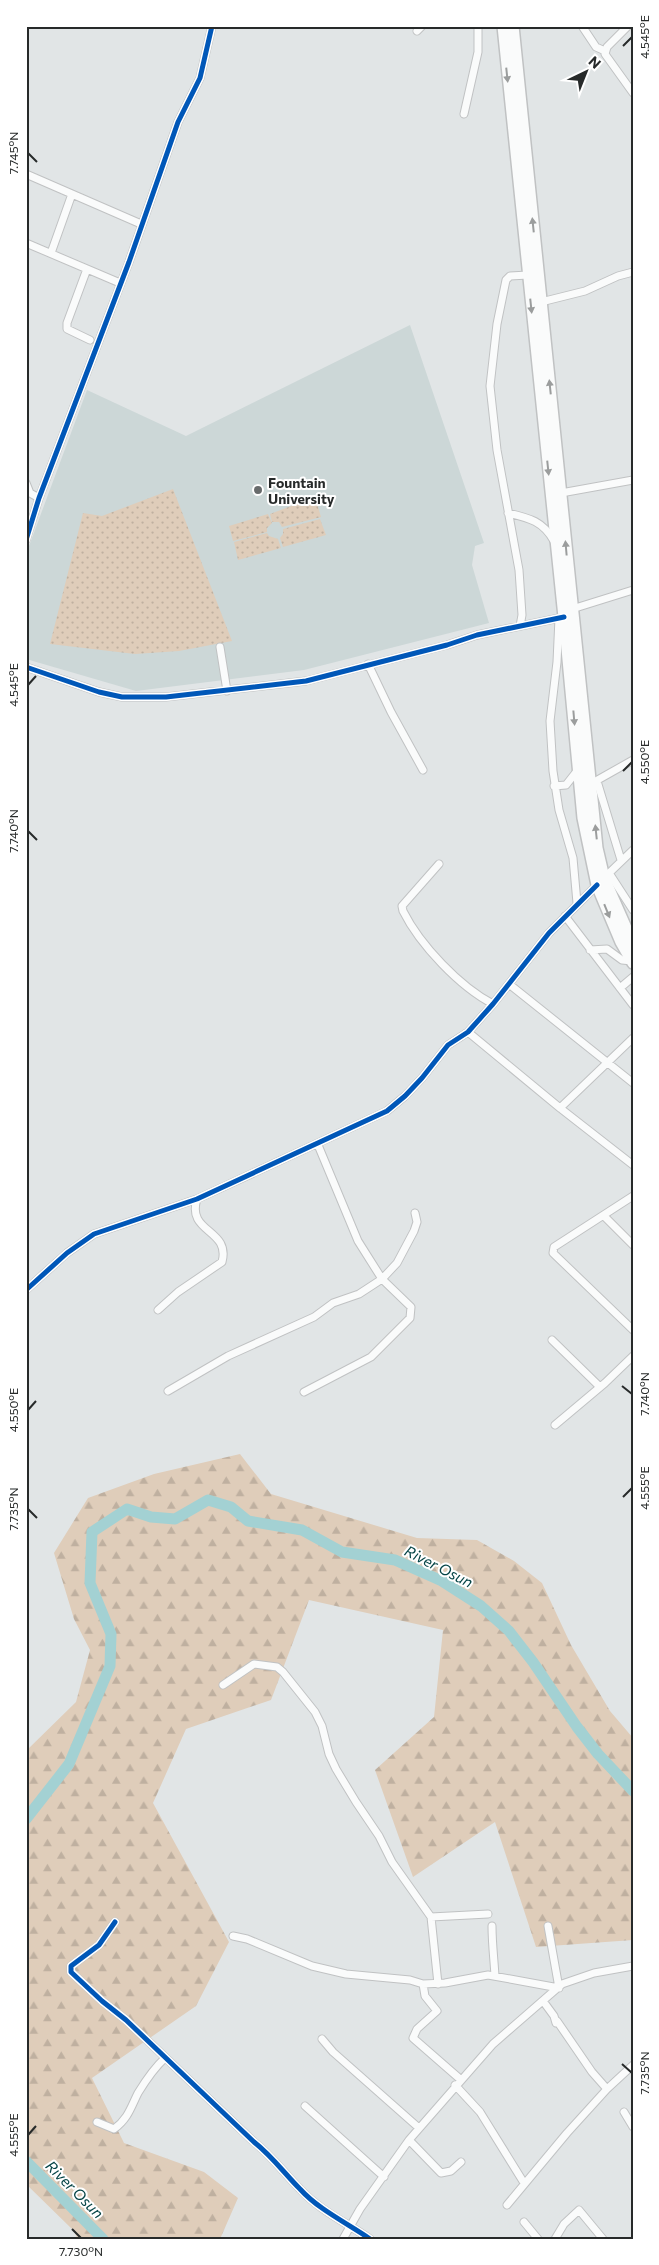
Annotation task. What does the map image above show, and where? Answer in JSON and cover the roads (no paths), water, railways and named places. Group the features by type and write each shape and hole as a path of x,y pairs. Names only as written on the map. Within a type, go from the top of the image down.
{"highway":[{"path":"502,26 565,615 578,771 587,841 629,939 632,962"},
{"path":"513,26 561,493 565,615 594,782 597,848 603,879"}],"street":[{"path":"26,540 39,498 178,122 200,78 212,26"},
{"path":"464,114 478,52 478,26"},
{"path":"582,26 596,47 605,51 605,54 633,93"},
{"path":"605,51 628,26"},
{"path":"26,174 141,224"},
{"path":"51,254 72,194"},
{"path":"26,243 120,283"},
{"path":"87,269 67,323 67,329 90,340"},
{"path":"541,302 585,291 618,276 633,272"},
{"path":"520,626 522,615 519,570 497,450 490,386 492,361 506,280 518,275 528,275"},
{"path":"561,493 633,480"},
{"path":"26,483 30,492 39,498"},
{"path":"508,513 534,519 543,525 556,543"},
{"path":"26,667 99,692 122,697 166,697 306,681 477,635 565,615 633,590"},
{"path":"565,615 558,653 550,721 554,786 574,858 577,903"},
{"path":"220,647 227,691"},
{"path":"368,664 391,712 423,770"},
{"path":"620,860 594,782 633,760"},
{"path":"554,786 566,785 578,771"},
{"path":"26,1290 67,1253 94,1234 197,1199 318,1145 387,1111 422,1078 444,1049 468,1032 565,916 620,860 633,850"},
{"path":"439,864 402,906 403,912 430,951 472,991 493,1004"},
{"path":"603,879 633,910"},
{"path":"565,916 632,1005"},
{"path":"590,950 607,949 629,939"},
{"path":"607,949 622,960 632,962"},
{"path":"620,988 633,977"},
{"path":"509,984 633,1083"},
{"path":"468,1032 633,1165"},
{"path":"560,1108 633,1038"},
{"path":"304,1392 371,1357 410,1318 411,1307 382,1279 358,1241 318,1145"},
{"path":"633,1196 554,1247 553,1253 633,1330"},
{"path":"158,1310 173,1295 222,1262 224,1255 223,1247 218,1239 194,1214 193,1209 197,1199"},
{"path":"168,1391 228,1356 314,1317 333,1303 359,1294 382,1279 397,1263 414,1231 415,1213"},
{"path":"604,1216 633,1245"},
{"path":"552,1340 600,1388"},
{"path":"555,1425 600,1388 633,1356"},
{"path":"223,1685 254,1664 277,1667 315,1712 322,1726 329,1754 336,1769 380,1836 392,1862 431,1917 438,1984"},
{"path":"431,1917 488,1914"},
{"path":"114,1922 99,1945 81,1957 70,1968 82,1983 126,2020 268,2153 300,2189 318,2205 370,2239"},
{"path":"492,1926 495,1976"},
{"path":"548,1926 560,1988"},
{"path":"233,1936 247,1939 312,1966 346,1974 410,1980 423,1984 438,1984 461,1978 488,1975 560,1988"},
{"path":"343,2239 360,2209 409,2140 457,2082 493,2044 560,1988 562,1984 594,1973 633,1966"},
{"path":"423,1984 425,1996 437,2011 418,2030 413,2038 457,2082 480,2112 524,2183"},
{"path":"543,2001 556,2024 607,2089"},
{"path":"322,2039 333,2052 419,2128"},
{"path":"96,2122 114,2130 122,2123 145,2082 165,2058"},
{"path":"507,2205 607,2089 633,2065"},
{"path":"305,2106 384,2176"},
{"path":"624,2112 633,2128"},
{"path":"409,2140 441,2173 451,2171 461,2162"},
{"path":"555,2239 564,2224 579,2210 603,2239"},
{"path":"524,2222 538,2239"}],"waterway":[{"name":"River Osun","path":"26,1819 69,1764 110,1666 111,1634 90,1583 92,1532 127,1509 151,1517 175,1519 208,1500 231,1507 248,1521 302,1530 342,1552 395,1560 442,1581 481,1606 509,1631 533,1662 577,1727 598,1754 633,1791"},
{"name":"River Osun","path":"26,2161 103,2239"}],"place":[{"name":"Fountain University","path":"258,490"}]}
